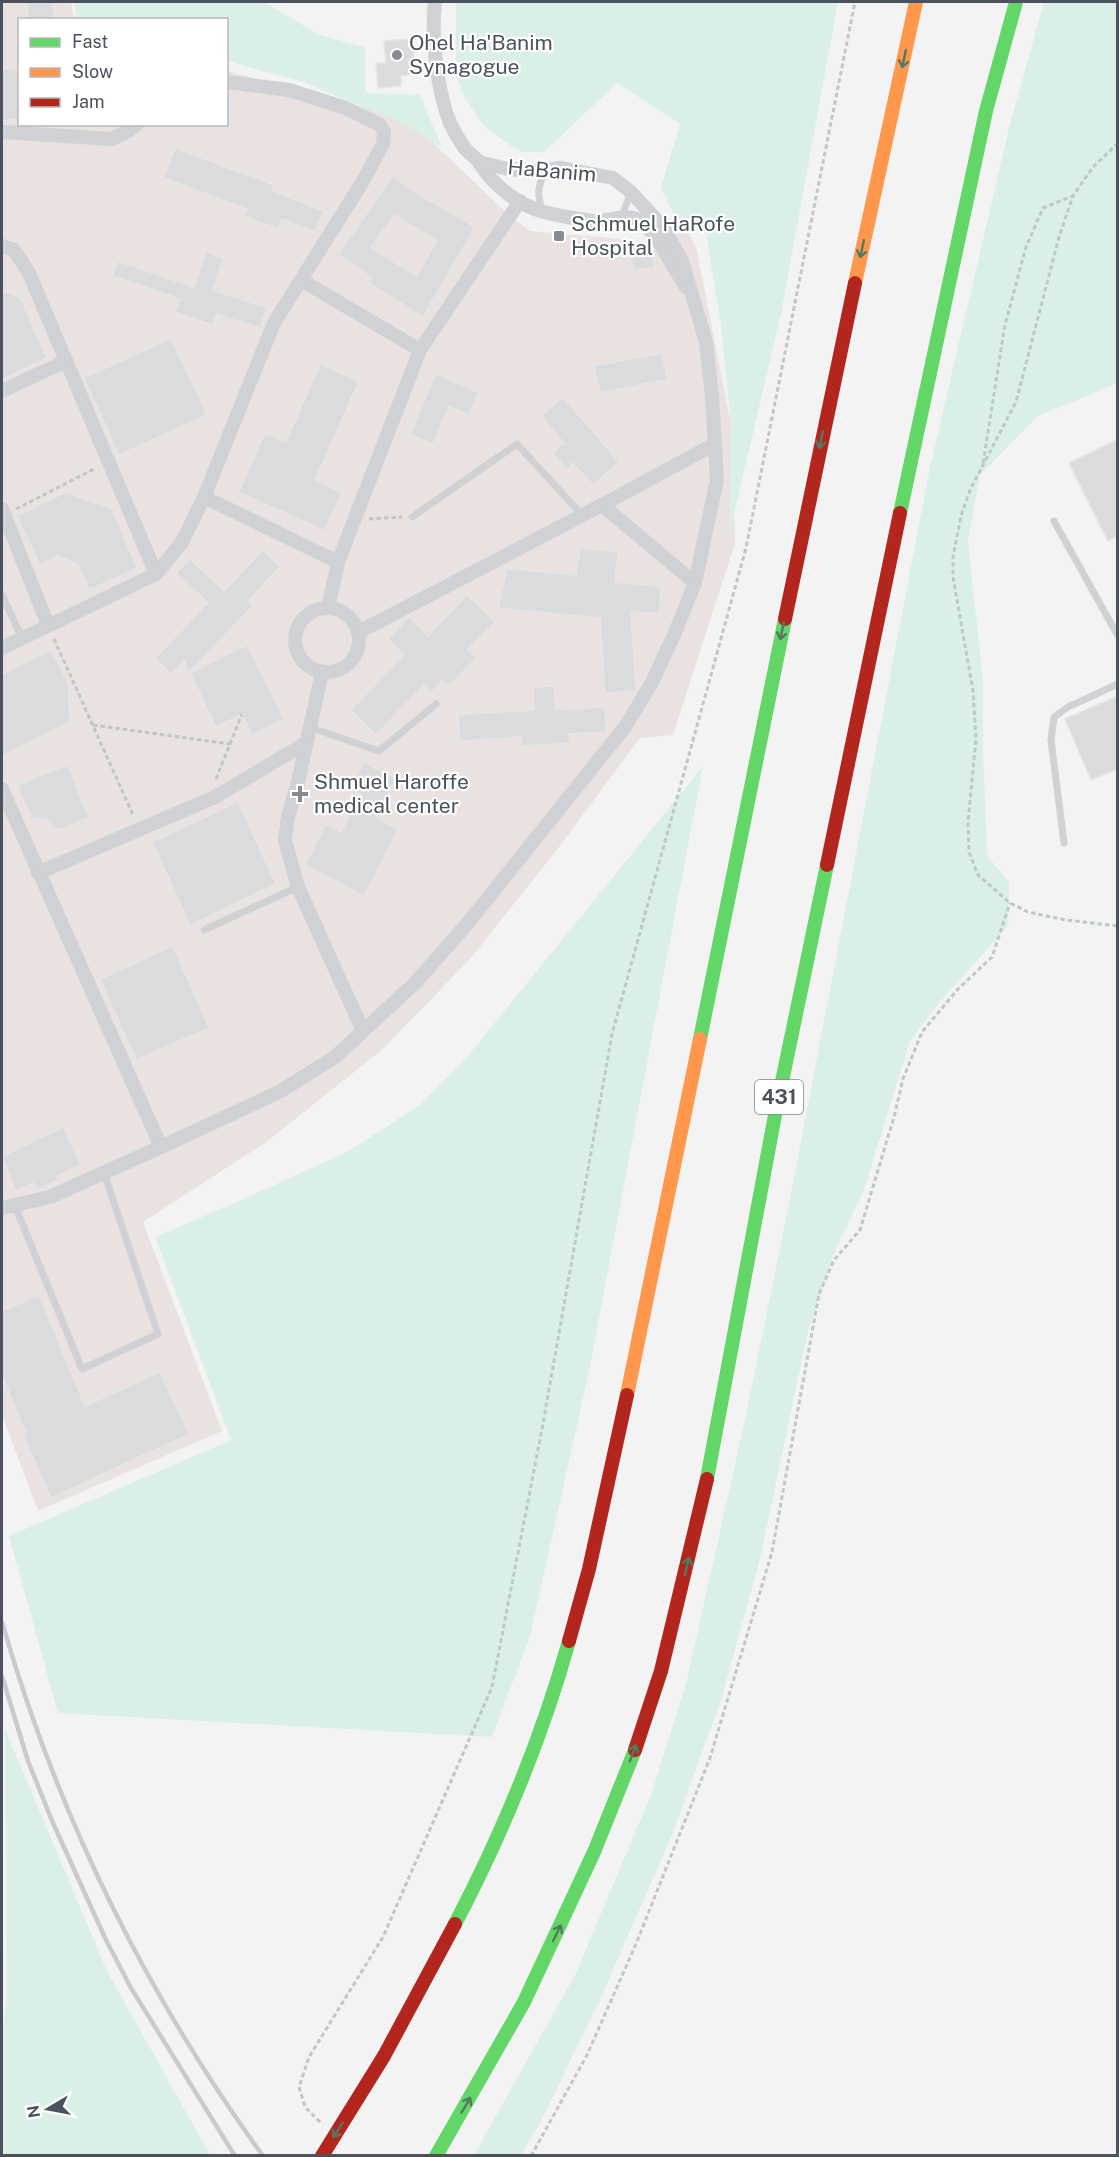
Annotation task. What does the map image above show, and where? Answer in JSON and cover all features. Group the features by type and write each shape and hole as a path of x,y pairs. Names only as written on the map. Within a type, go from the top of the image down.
{"highway":[{"path":"322,2156 414,2001 480,1876 556,1686 589,1569 627,1394 844,331 916,2"},
{"name":"431","path":"436,2156 524,2002 562,1923 594,1852 631,1759 661,1671 697,1524 717,1429 775,1115 944,303 986,111 1016,2"}],"street":[{"name":"HaBanim","path":"435,2 435,50 450,124 464,148 479,162 484,173 505,192 543,212 594,221 631,218 639,220 665,242"},
{"path":"2,648 156,574 182,542 204,497 274,322 383,144 384,132 380,125 346,108 289,90 228,82"},
{"path":"2,132 112,139 135,126"},
{"name":"HaBanim","path":"479,162 508,170 534,171 561,168 613,178 631,192 663,227 665,242"},
{"path":"328,608 338,562 420,350 520,201"},
{"path":"8,1207 50,1197 161,1147 279,1092 335,1057 415,983 467,924 625,728 651,684 695,583 717,480 706,342 682,261 665,242"},
{"path":"2,246 14,250 29,273 156,574"},
{"path":"301,280 420,350"},
{"path":"2,391 66,362"},
{"path":"359,632 583,516 715,444"},
{"path":"204,497 338,562"},
{"path":"602,505 695,583"},
{"path":"3,512 48,625"},
{"path":"318,609 339,610 348,615 359,632 360,643 357,653 352,662 343,669 322,672 312,669 297,653 296,631 308,614 318,609"},
{"path":"322,672 288,817 285,840 298,887 363,1031"},
{"path":"39,873 207,800 306,743"},
{"path":"2,789 161,1147"}],"lane":[{"path":"543,212 538,195 539,185 548,169"},
{"path":"621,218 631,192"},
{"path":"412,517 518,444 583,516"},
{"path":"1054,521 1118,636"},
{"path":"2,595 22,638"},
{"path":"1065,843 1052,740 1054,717 1068,707 1118,684"},
{"path":"309,728 379,751 436,704"},
{"path":"204,930 298,887"},
{"path":"8,1207 82,1369 158,1334 104,1173"}],"path":[{"path":"321,2123 305,2107 299,2087 309,2057 384,1937 492,1687 542,1429 612,1034 746,548 855,2"},
{"path":"1118,143 1093,166 1073,196 1059,237 1016,402 970,490 961,516 953,557 953,577 973,691 975,727 968,822 969,852 978,875 1010,903 1028,912 1066,920 1118,926"},
{"path":"982,468 1005,325 1026,247 1042,208 1073,196"},
{"path":"3,512 109,462"},
{"path":"355,520 412,517"},
{"path":"48,625 139,829"},
{"path":"207,800 242,714"},
{"path":"93,725 230,744"},
{"path":"531,2156 587,2055 636,1944 710,1758 772,1552 819,1294 834,1260 860,1230 903,1079 922,1032 958,989 992,957 1010,903"}],"shaded area":[{"name":"Shmuel Haroffe medical center","path":"2,2 71,2 74,18 18,18 18,126 228,126 228,71 408,119 510,216 530,231 621,239 630,248 645,245 653,251 686,228 696,247 731,424 735,543 673,735 640,738 556,851 470,959 383,1049 265,1143 143,1222 222,1431 38,1511 2,1415"}],"green space":[{"path":"75,2 265,2 319,35 365,47 366,93 420,95 442,148 404,124 303,82 228,61 228,18 76,18"},
{"path":"456,2 838,2 781,314 729,535 731,424 721,325 706,234 697,218 679,226 661,187 680,124 617,83 544,152 521,152 484,126 466,100 456,77"},
{"path":"1044,2 1117,2 1118,383 1038,416 980,475 968,540 983,683 987,855 1009,883 1008,926 938,1004 910,1041 864,1190 835,1251 808,1331 760,1559 722,1697 673,1833 599,2002 541,2121 521,2155 474,2155 575,1975 651,1795 686,1684 746,1415 793,1183 930,467 1009,128"},
{"path":"703,766 589,1371 530,1636 492,1737 58,1713 9,1536 231,1440 155,1237 349,1151 421,1104 467,1057"},
{"path":"5,1729 107,1971 210,2155 2,2155 2,2034 7,1997"}],"building":[{"path":"27,2 53,2 54,18 28,18"},
{"path":"412,39 416,74 401,76 401,86 378,88 376,63 386,63 384,41"},
{"path":"18,68 18,118 2,121 2,70"},
{"path":"175,148 274,185 272,191 324,211 315,232 282,219 278,229 244,216 247,209 164,178"},
{"path":"393,176 475,227 423,317 369,283 372,278 338,254","holes":["394,215 437,240 417,276 371,248"]},
{"path":"645,245 653,251 655,267 633,270 630,248"},
{"path":"206,252 223,258 213,290 267,308 260,328 216,314 213,325 175,312 180,299 112,276 117,261 194,287"},
{"path":"2,291 20,297 47,358 2,379"},
{"path":"171,338 207,415 119,455 84,378"},
{"path":"662,353 667,379 600,393 594,366"},
{"path":"320,364 359,381 315,480 342,492 325,531 239,492 265,433 286,442"},
{"path":"436,374 478,392 469,415 449,407 433,444 410,434"},
{"path":"563,397 619,462 593,485 573,463 567,469 553,453 564,443 541,416"},
{"path":"1118,439 1118,536 1108,541 1069,463"},
{"path":"66,492 112,509 137,568 89,590 78,564 57,556 40,565 17,516"},
{"path":"580,548 618,552 615,582 661,587 659,614 631,611 636,691 605,693 600,618 498,608 507,569 576,575"},
{"path":"263,550 280,567 249,600 253,606 189,672 184,661 171,674 155,658 208,603 176,573 190,559 224,591"},
{"path":"467,595 495,622 467,650 476,658 450,685 442,681 432,692 424,685 376,735 351,710 404,655 388,639 409,617 428,636"},
{"path":"247,645 284,719 252,735 242,714 216,727 190,673"},
{"path":"51,650 68,682 70,722 2,756 2,674"},
{"path":"554,686 556,710 605,707 606,732 569,734 570,743 522,746 521,737 460,741 458,715 534,710 533,687"},
{"path":"1118,696 1118,769 1091,780 1065,719"},
{"path":"363,762 396,779 376,817 398,829 364,896 305,865 326,824 341,832 361,794 350,788"},
{"path":"68,765 89,818 58,830 46,819 31,818 17,785"},
{"path":"238,802 276,884 190,925 152,842"},
{"path":"173,946 209,1028 136,1060 100,979"},
{"path":"63,1127 81,1165 56,1176 58,1180 38,1189 33,1183 16,1191 2,1156"},
{"path":"39,1295 85,1406 160,1372 189,1434 51,1498 23,1435 26,1434 2,1375 2,1311"}],"railway":[{"path":"2,1622 24,1693 50,1763 109,1900 181,2031 220,2094 263,2156"},
{"path":"2,1676 28,1761 53,1823 106,1940 131,1988 235,2156"}],"traffic: fast":[{"path":"900,513 986,111 1016,2"},
{"path":"700,1039 785,619"},
{"path":"707,1479 775,1115 827,865"},
{"path":"455,1924 519,1786 569,1641"},
{"path":"436,2156 524,2002 594,1852 635,1750"}],"traffic: slow":[{"path":"855,283 916,2"},
{"path":"627,1395 700,1039"}],"traffic: jam":[{"path":"785,619 855,283"},
{"path":"827,865 900,513"},
{"path":"569,1641 589,1569 627,1395"},
{"path":"635,1750 661,1671 707,1479"},
{"path":"322,2156 384,2056 455,1924"}],"place":[{"name":"Ohel Ha'Banim Synagogue","path":"397,55"},
{"name":"Schmuel HaRofe Hospital","path":"559,236"},
{"name":"Shmuel Haroffe medical center","path":"300,794"}]}
